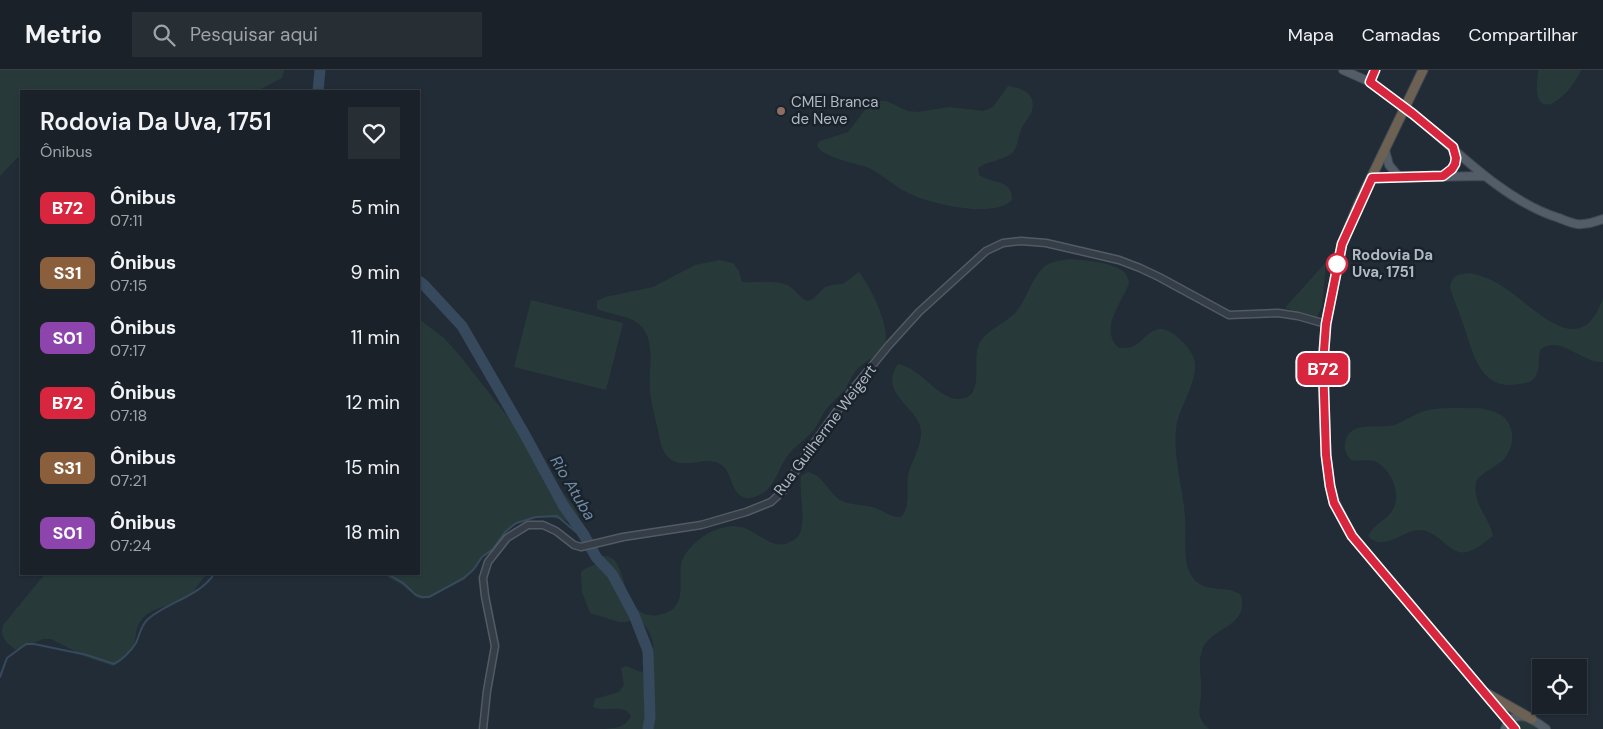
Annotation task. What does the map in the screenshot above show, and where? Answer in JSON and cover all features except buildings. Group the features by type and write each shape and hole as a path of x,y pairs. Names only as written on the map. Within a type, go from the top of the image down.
{"highway":[{"path":"1424,70 1342,244 1326,324 1323,364 1326,455 1330,486 1334,503 1352,536 1482,690 1510,727"},
{"path":"1482,690 1532,719"}],"main road":[{"path":"1343,70 1370,82 1398,102"},
{"path":"1413,114 1484,176 1503,190 1547,215 1576,224 1603,219"},
{"path":"1452,169 1456,158 1453,147"},
{"path":"1385,150 1389,165 1399,177"},
{"path":"1443,176 1452,169 1468,162"},
{"path":"1459,176 1468,162"},
{"path":"1372,178 1484,176"},
{"path":"1510,727 1519,716 1532,719 1546,729"},
{"path":"1532,719 1539,729"}],"street":[{"name":"Rua Guilherme Weigert","path":"483,729 488,684 496,646 483,587 483,578 488,562 507,538 528,525 543,525 550,527 574,545 585,546 632,535 701,526 771,502 783,491 807,453 853,389 901,331 944,288 986,251 1003,243 1046,243 1119,260 1159,277 1229,315 1278,313 1298,316 1326,324"}],"green space":[{"path":"0,70 284,70 282,78 259,90 20,90 20,160 18,157 0,176"},
{"path":"1538,70 1581,70 1570,88 1558,100 1546,104 1541,102 1538,95"},
{"path":"1008,86 1024,91 1031,97 1033,107 1031,113 1022,128 1013,152 1006,157 978,168 979,175 1001,183 1009,189 1012,200 1003,206 977,209 962,208 918,197 908,193 869,168 832,157 820,150 817,145 820,141 848,132 868,106 878,101 886,101 908,111 918,112 949,107 983,111 993,107"},
{"path":"1069,259 1106,264 1126,274 1129,283 1111,324 1113,341 1119,348 1134,346 1152,332 1161,329 1170,332 1180,339 1194,358 1195,371 1177,421 1175,440 1185,517 1187,566 1190,573 1201,585 1209,588 1230,590 1241,595 1242,605 1236,620 1208,640 1202,650 1200,658 1201,689 1199,714 1209,729 604,729 623,725 631,716 627,711 619,709 593,707 595,699 619,692 624,685 621,668 627,666 635,670 649,671 654,649 650,634 641,622 635,618 627,622 619,622 590,613 582,592 581,572 600,561 600,556 611,558 618,566 635,607 649,615 668,612 674,608 680,596 682,561 690,548 705,535 720,528 736,526 747,529 772,543 785,544 797,538 802,526 801,476 808,472 822,480 840,500 871,507 901,517 906,508 909,470 920,443 921,431 919,422 901,400 892,384 893,375 898,364 915,371 944,395 960,399 968,397 973,392 975,385 977,351 982,339 1016,312 1036,277 1044,267 1053,262"},
{"path":"720,260 733,263 739,271 742,282 784,284 807,301 813,299 825,287 843,284 859,272 879,309 885,331 886,341 880,352 858,368 843,392 827,408 813,430 789,454 768,489 753,498 747,498 737,493 728,472 720,464 708,461 675,462 666,455 661,445 651,400 650,346 645,331 635,321 597,309 597,301 605,297 653,287 695,265"},
{"path":"1326,262 1322,307 1317,317 1285,308"},
{"path":"1470,273 1482,276 1498,284 1557,325 1570,329 1583,327 1594,317 1603,298 1603,362 1592,361 1566,348 1552,345 1540,350 1538,370 1536,376 1530,382 1506,385 1495,382 1486,376 1475,357 1450,288 1452,280 1456,276"},
{"path":"531,300 623,323 606,390 514,367"},
{"path":"420,320 444,338 461,357 511,421 540,464 573,505 581,524 549,517 535,518 515,525 504,533 492,550 481,559 473,571 463,580 428,598 421,599 415,596 402,585 386,575 420,575"},
{"path":"1479,408 1494,412 1506,419 1512,437 1510,449 1503,460 1476,481 1476,497 1493,536 1476,548 1463,552 1451,548 1427,531 1419,530 1387,542 1374,541 1368,536 1373,528 1392,511 1395,505 1396,492 1392,478 1378,463 1351,460 1349,458 1345,448 1348,436 1358,428 1394,425 1418,413 1429,410"},
{"path":"44,575 207,575 191,594 185,598 147,614 138,625 131,650 113,666 86,657 51,639 43,639 16,650 3,637 3,625"},
{"path":"1525,717 1537,729 1509,729 1512,722"}],"waterway":[{"name":"Rio Atuba","path":"318,90 320,70"},
{"name":"Rio Atuba","path":"420,282 462,326 563,505 584,535 596,557 612,574 634,615 648,651 650,717 648,729"},
{"path":"390,575 403,583 416,595 429,597 464,578 474,569 482,557 493,549 505,532 516,523 536,517 557,516 589,543"},
{"path":"0,677 7,658 26,644 87,655 114,664 123,658 134,646 142,627 148,619 201,588 213,575"}],"bus line":[{"name":"B72","path":"1375,70 1370,82 1453,147 1456,158 1452,169 1443,176 1372,178 1358,205 1342,244 1326,324 1323,364 1326,455 1330,486 1334,503 1352,536 1515,729"}],"place":[{"name":"CMEI Branca de Neve","path":"781,111"},
{"name":"Rodovia Da Uva, 1751","path":"1337,264"}]}
